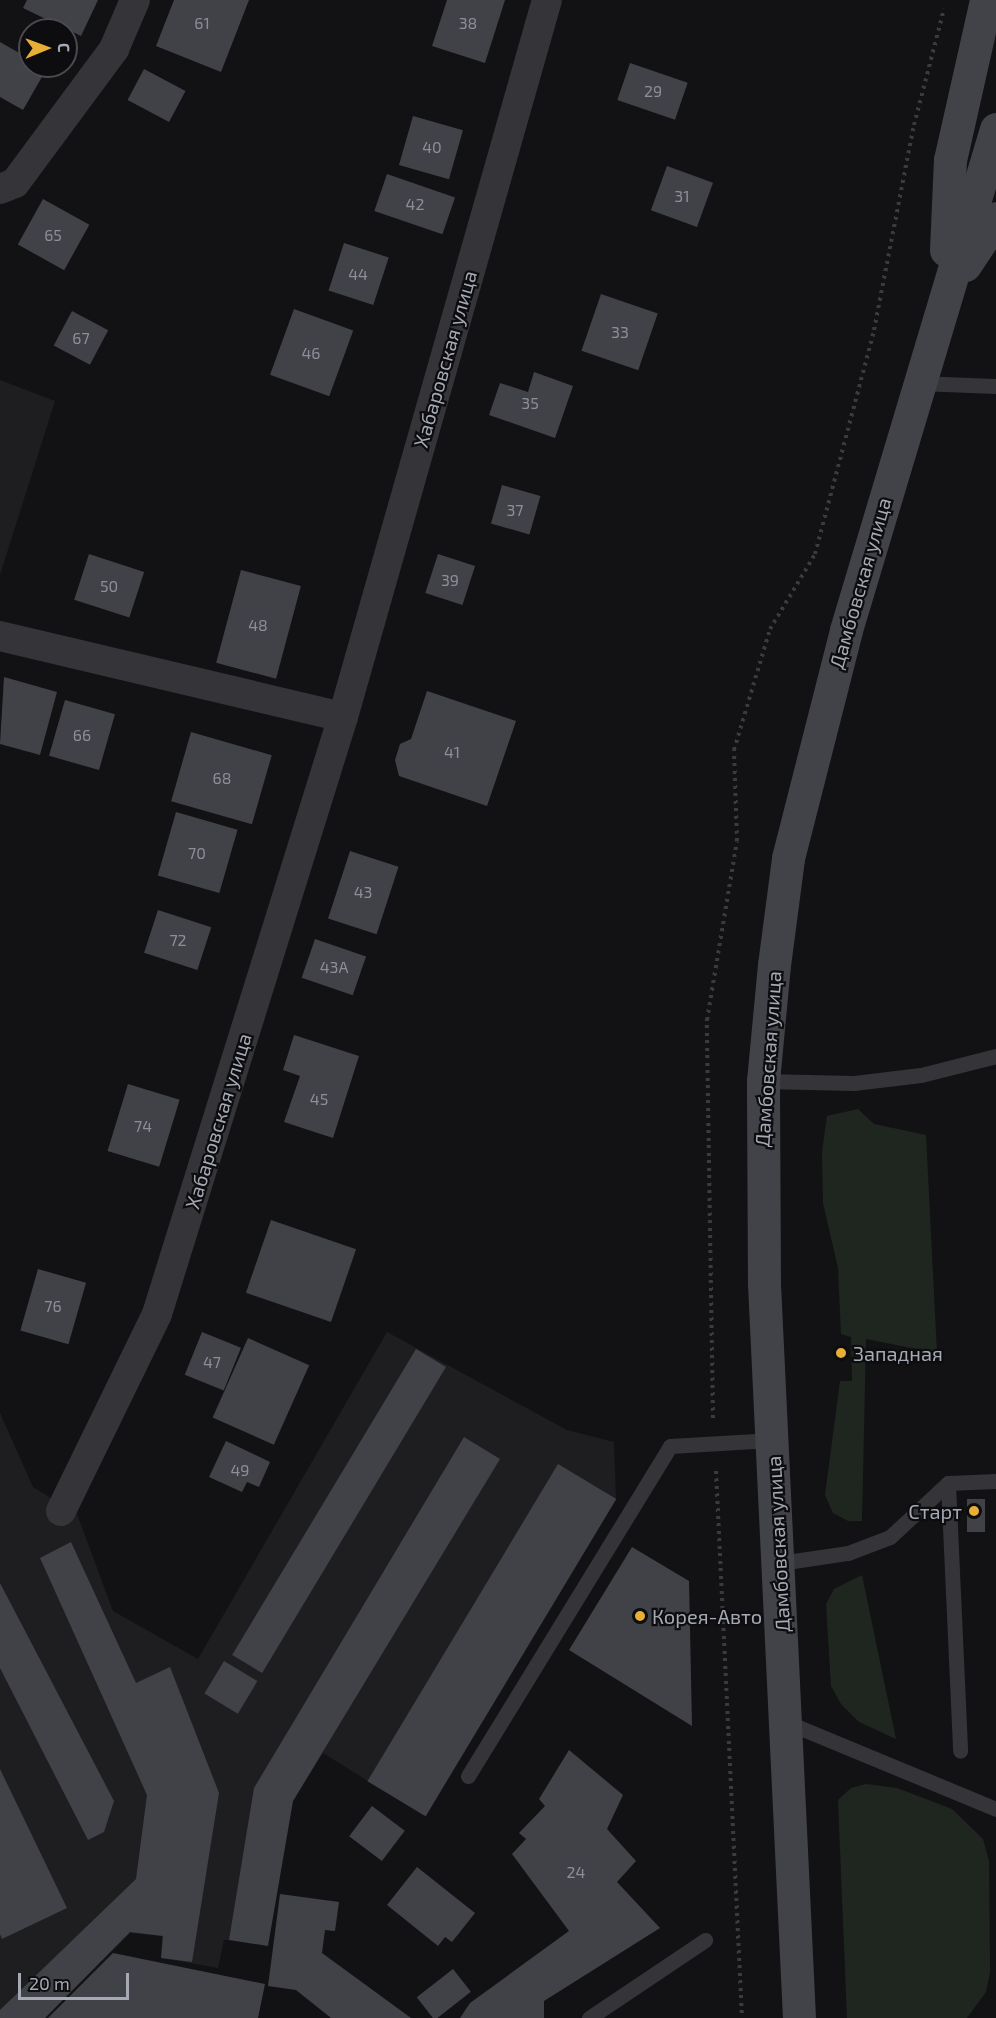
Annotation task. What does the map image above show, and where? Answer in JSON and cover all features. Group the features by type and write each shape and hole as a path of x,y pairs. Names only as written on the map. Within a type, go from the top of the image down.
{"main road":[{"path":"943,300 950,160 986,0"},
{"name":"Дамбовская улица","path":"799,2018 780,1563 764,1261 763,1081 788,858 846,630 918,383 996,129"},
{"path":"943,300 996,218"}],"street":[{"path":"0,189 15,183 114,49 135,0"},
{"name":"Хабаровская улица","path":"61,1511 157,1314 343,717 547,0"},
{"path":"0,636 343,717"}],"lane":[{"path":"918,383 996,386"},
{"path":"763,1081 854,1083 921,1074 996,1056"},
{"path":"468,1776 670,1446 772,1440"},
{"path":"780,1563 848,1553 890,1538 948,1483 996,1481"},
{"path":"948,1483 960,1751"},
{"path":"786,1722 996,1809"},
{"path":"590,2018 705,1940"}],"path":[{"path":"714,1442 742,2018"}],"shaded area":[{"path":"0,380 55,401 0,575"},
{"path":"858,1109 874,1124 926,1135 937,1353 866,1339 862,1521 848,1521 833,1513 825,1495 840,1381 852,1381 851,1337 841,1334 838,1268 823,1203 822,1152 827,1116"},
{"path":"387,1332 567,1430 614,1442 616,1499 424,1816 323,1753 293,1801 229,1940 224,1940 218,1968 161,1958 162,1936 130,1933 45,2018 0,2018 0,1413 33,1487 77,1514 113,1611 198,1659"},
{"path":"862,1575 896,1739 859,1722 841,1704 831,1686 826,1604 834,1589"},
{"path":"866,1784 897,1788 952,1809 983,1839 989,1861 990,1972 986,1992 967,2018 847,2018 838,1800 851,1788"}],"building":[{"path":"27,0 98,0 81,36 78,35 78,18 44,18 23,8"},
{"path":"174,0 249,0 221,72 156,46"},
{"path":"447,0 505,0 485,63 432,46"},
{"path":"0,42 18,52 18,78 41,78 23,110 0,97"},
{"path":"630,63 688,83 675,120 617,100"},
{"path":"144,69 185,91 169,122 128,100"},
{"path":"413,116 463,130 449,179 399,165"},
{"path":"667,166 713,183 697,227 651,210"},
{"path":"387,174 455,197 442,234 374,211"},
{"path":"43,199 89,225 64,270 18,244"},
{"path":"344,243 389,258 373,305 329,291"},
{"path":"601,294 658,314 638,370 581,351"},
{"path":"294,309 353,331 329,396 270,375"},
{"path":"72,311 108,330 90,365 54,345"},
{"path":"534,372 573,386 555,438 489,415 500,383 528,392"},
{"path":"502,485 540,496 529,534 491,523"},
{"path":"89,554 144,572 129,618 74,600"},
{"path":"438,554 475,566 462,605 425,593"},
{"path":"241,570 301,586 276,679 216,663"},
{"path":"4,677 57,692 40,755 0,744"},
{"path":"427,691 516,721 487,806 399,776 395,760 400,744 411,739"},
{"path":"65,700 115,714 99,770 49,756"},
{"path":"191,732 272,755 252,824 171,801"},
{"path":"176,812 238,830 219,893 158,875"},
{"path":"350,851 399,867 377,934 328,919"},
{"path":"158,910 211,927 197,970 144,953"},
{"path":"315,939 366,957 353,995 302,978"},
{"path":"294,1035 359,1056 333,1138 284,1122 300,1076 283,1070"},
{"path":"128,1084 180,1100 159,1167 108,1151"},
{"path":"271,1220 356,1249 331,1322 246,1293"},
{"path":"38,1269 86,1283 68,1344 20,1331"},
{"path":"202,1332 241,1348 224,1390 185,1375"},
{"path":"248,1338 309,1365 274,1445 213,1417"},
{"path":"416,1349 446,1367 262,1673 232,1655"},
{"path":"464,1437 500,1459 293,1801 268,1946 229,1940 254,1788"},
{"path":"226,1441 270,1462 259,1487 247,1482 242,1492 209,1477"},
{"path":"558,1464 616,1499 426,1816 367,1781"},
{"path":"967,1499 985,1499 985,1532 967,1532"},
{"path":"71,1542 136,1683 170,1667 219,1793 192,1962 161,1958 163,1936 130,1932 45,2018 0,2018 0,2010 136,1879 147,1795 40,1558"},
{"name":"Корея-Авто","path":"632,1547 689,1581 692,1726 569,1650"},
{"path":"0,1583 114,1801 104,1832 88,1840 0,1668"},
{"path":"224,1661 257,1681 238,1714 204,1694"},
{"path":"569,1750 623,1795 607,1829 636,1861 617,1882 660,1928 544,2001 544,2018 460,2018 470,2003 569,1931 512,1854 526,1839 519,1833 545,1806 539,1799"},
{"path":"0,1769 67,1908 2,1939 0,1934"},
{"path":"372,1806 405,1831 382,1861 349,1836"},
{"path":"417,1867 475,1913 452,1942 445,1937 438,1946 387,1905"},
{"path":"280,1894 339,1902 335,1931 325,1930 322,1953 411,2018 331,2018 296,1990 268,1986"},
{"path":"113,1953 265,1984 258,2018 48,2018"},
{"path":"453,1969 471,1992 437,2018 433,2018 417,1997"}],"place":[{"name":"Западная","path":"841,1353"},
{"name":"Старт","path":"974,1511"},
{"name":"Корея-Авто","path":"640,1616"}]}
